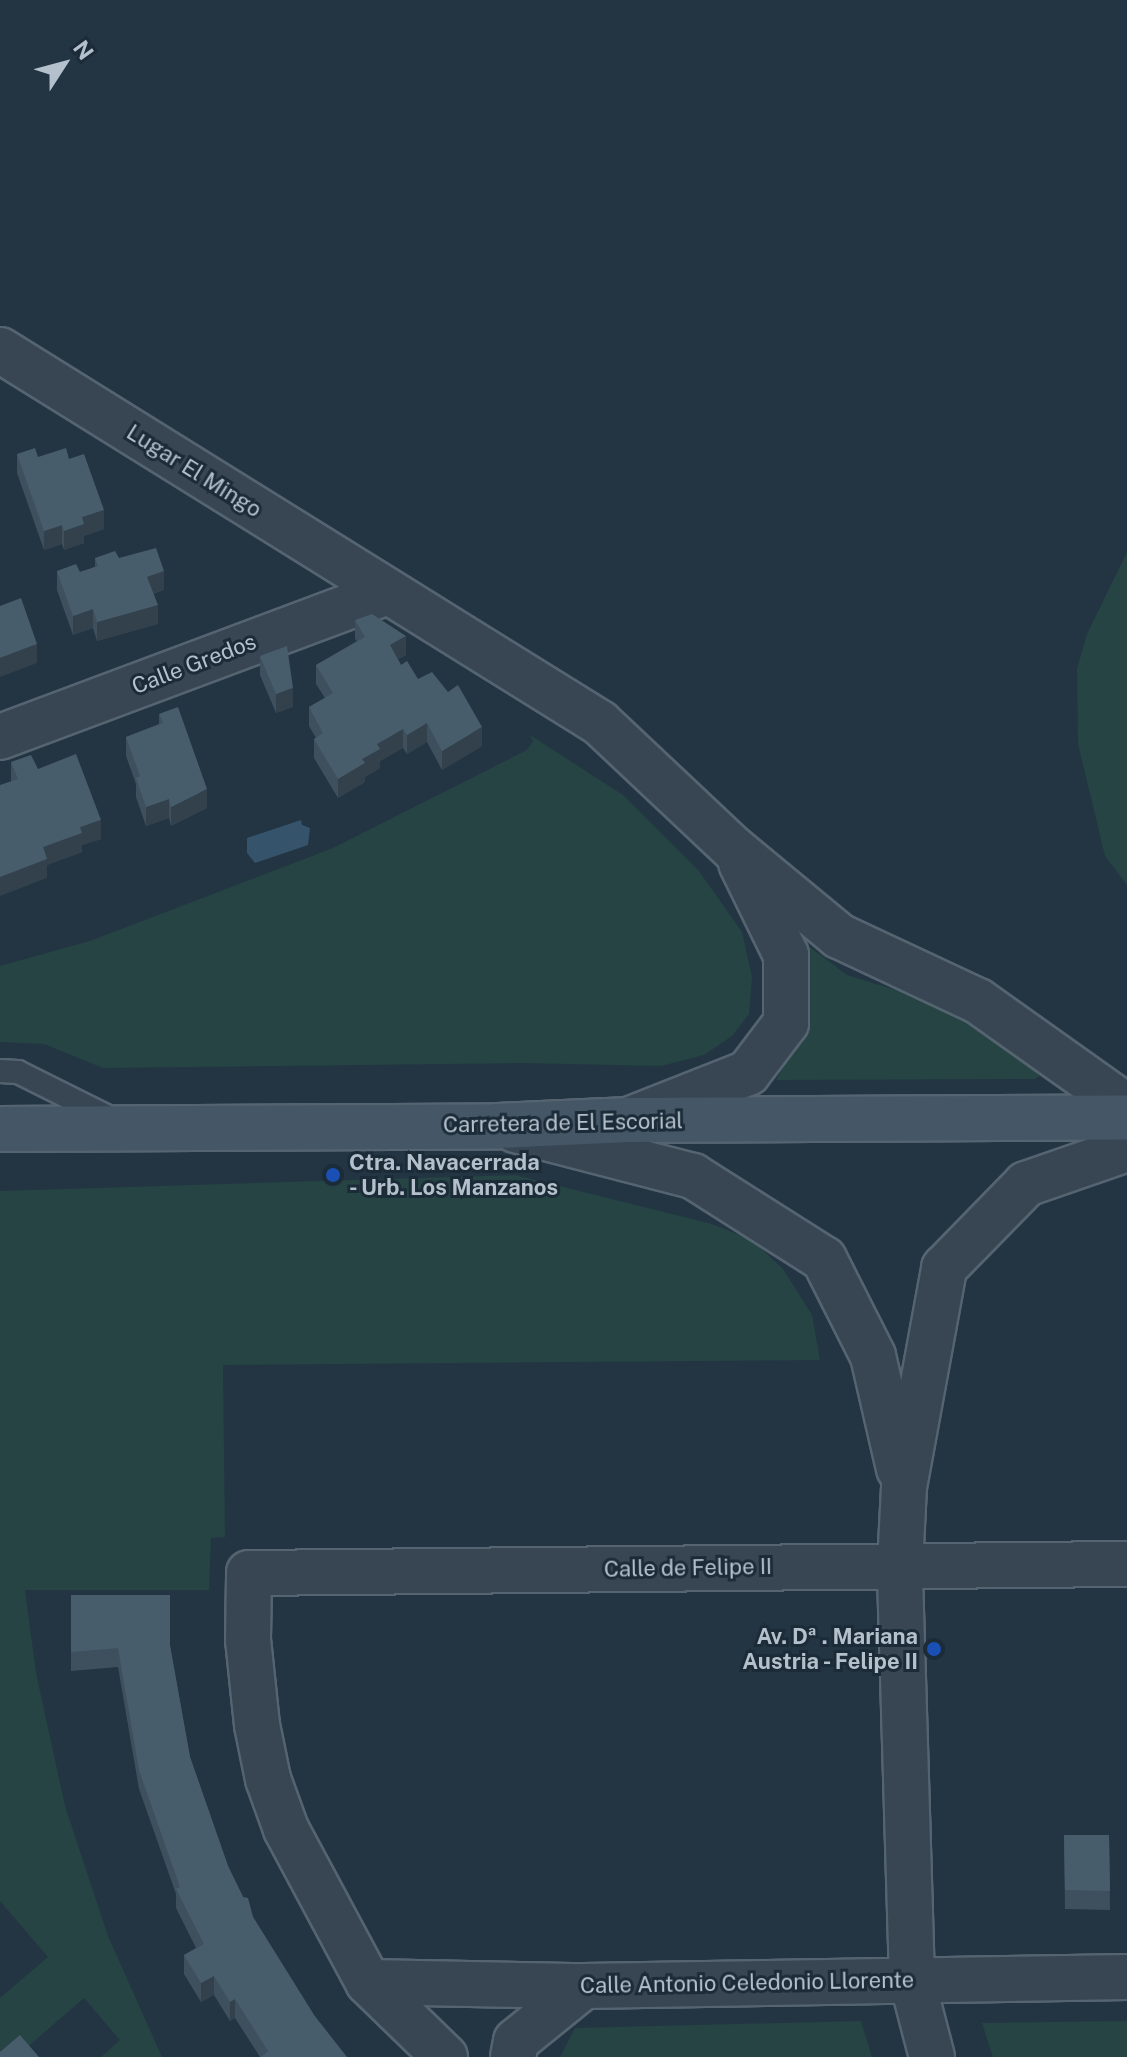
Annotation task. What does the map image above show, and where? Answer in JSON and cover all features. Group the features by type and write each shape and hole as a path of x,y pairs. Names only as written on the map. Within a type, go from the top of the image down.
{"street":[{"name":"Lugar El Mingo","path":"2,356 600,723 735,850 839,936 978,1001 1127,1107"},
{"name":"Calle Gredos","path":"0,737 388,592"},
{"path":"629,1120 748,1073 786,1023 786,955 735,850"},
{"name":"Carretera de El Escorial","path":"0,1129 1127,1117"},
{"path":"498,1126 693,1176 824,1259 873,1356 904,1487"},
{"path":"932,2057 912,1980 900,1566 904,1487 944,1268 1026,1184 1127,1149"},
{"name":"Calle de Felipe II","path":"368,1982 286,1829 268,1779 252,1682 249,1573 1127,1564"},
{"name":"Calle Antonio Celedonio Llorente","path":"368,1982 584,1986 1127,1977"},
{"path":"368,1982 445,2057"},
{"path":"513,2057 516,2041 584,1986"}],"lane":[{"path":"0,1071 18,1072 129,1128"}],"green space":[{"path":"1127,552 1127,885 1105,856 1078,744 1077,669 1087,634"},
{"path":"530,735 623,795 699,871 742,932 752,977 749,1014 732,1036 704,1055 661,1066 521,1063 103,1068 44,1044 0,1042 0,966 90,941 333,848 527,750 533,741"},
{"path":"803,942 847,975 951,1007 987,1028 1040,1076 1035,1079 776,1080 791,1053"},
{"path":"515,1175 712,1224 752,1240 783,1269 812,1315 820,1360 223,1365 225,1537 211,1538 209,1590 25,1590 36,1673 65,1806 108,1936 162,2057 101,2057 120,2040 84,1998 16,2057 0,2057 0,1998 48,1957 0,1901 0,1191"},
{"path":"861,2021 872,2057 560,2057 575,2028"},
{"path":"1127,2021 1127,2057 993,2057 982,2023"}],"water":[{"path":"301,820 302,825 310,828 308,845 255,863 247,853 247,838"}],"building":[{"path":"35,448 38,457 66,448 69,459 84,454 104,510 82,517 84,524 64,531 62,525 44,531 17,454"},
{"path":"156,548 164,571 147,577 158,605 97,622 93,609 73,616 57,571 76,564 80,572 98,566 95,558 115,551 119,558"},
{"path":"21,598 37,644 0,658 0,606"},
{"path":"372,614 406,636 390,645 401,665 407,661 418,679 432,672 448,692 458,685 482,727 442,751 427,723 407,735 403,729 377,744 380,749 362,759 365,763 338,779 314,739 323,733 309,707 333,693 316,665 365,637 355,620"},
{"path":"287,646 293,688 276,694 260,656"},
{"path":"178,707 207,789 171,807 169,799 146,807 136,778 140,776 126,737 163,723 159,714"},
{"path":"76,754 101,820 80,827 82,833 43,847 47,859 0,877 0,785 18,779 11,762 31,755 38,769"},
{"path":"71,1595 170,1595 170,1645 190,1757 228,1866 243,1897 248,1898 253,1917 314,2015 347,2057 260,2057 268,2051 235,1999 230,2002 214,1976 201,1983 184,1955 204,1944 176,1889 180,1887 139,1770 118,1648 71,1652"},
{"path":"1064,1835 1109,1835 1110,1891 1065,1890"},
{"path":"20,2035 39,2057 0,2057 0,2052"}],"place":[{"name":"Ctra. Navacerrada - Urb. Los Manzanos","path":"333,1175"},
{"name":"Av. Dª . Mariana Austria - Felipe II","path":"934,1649"}]}
